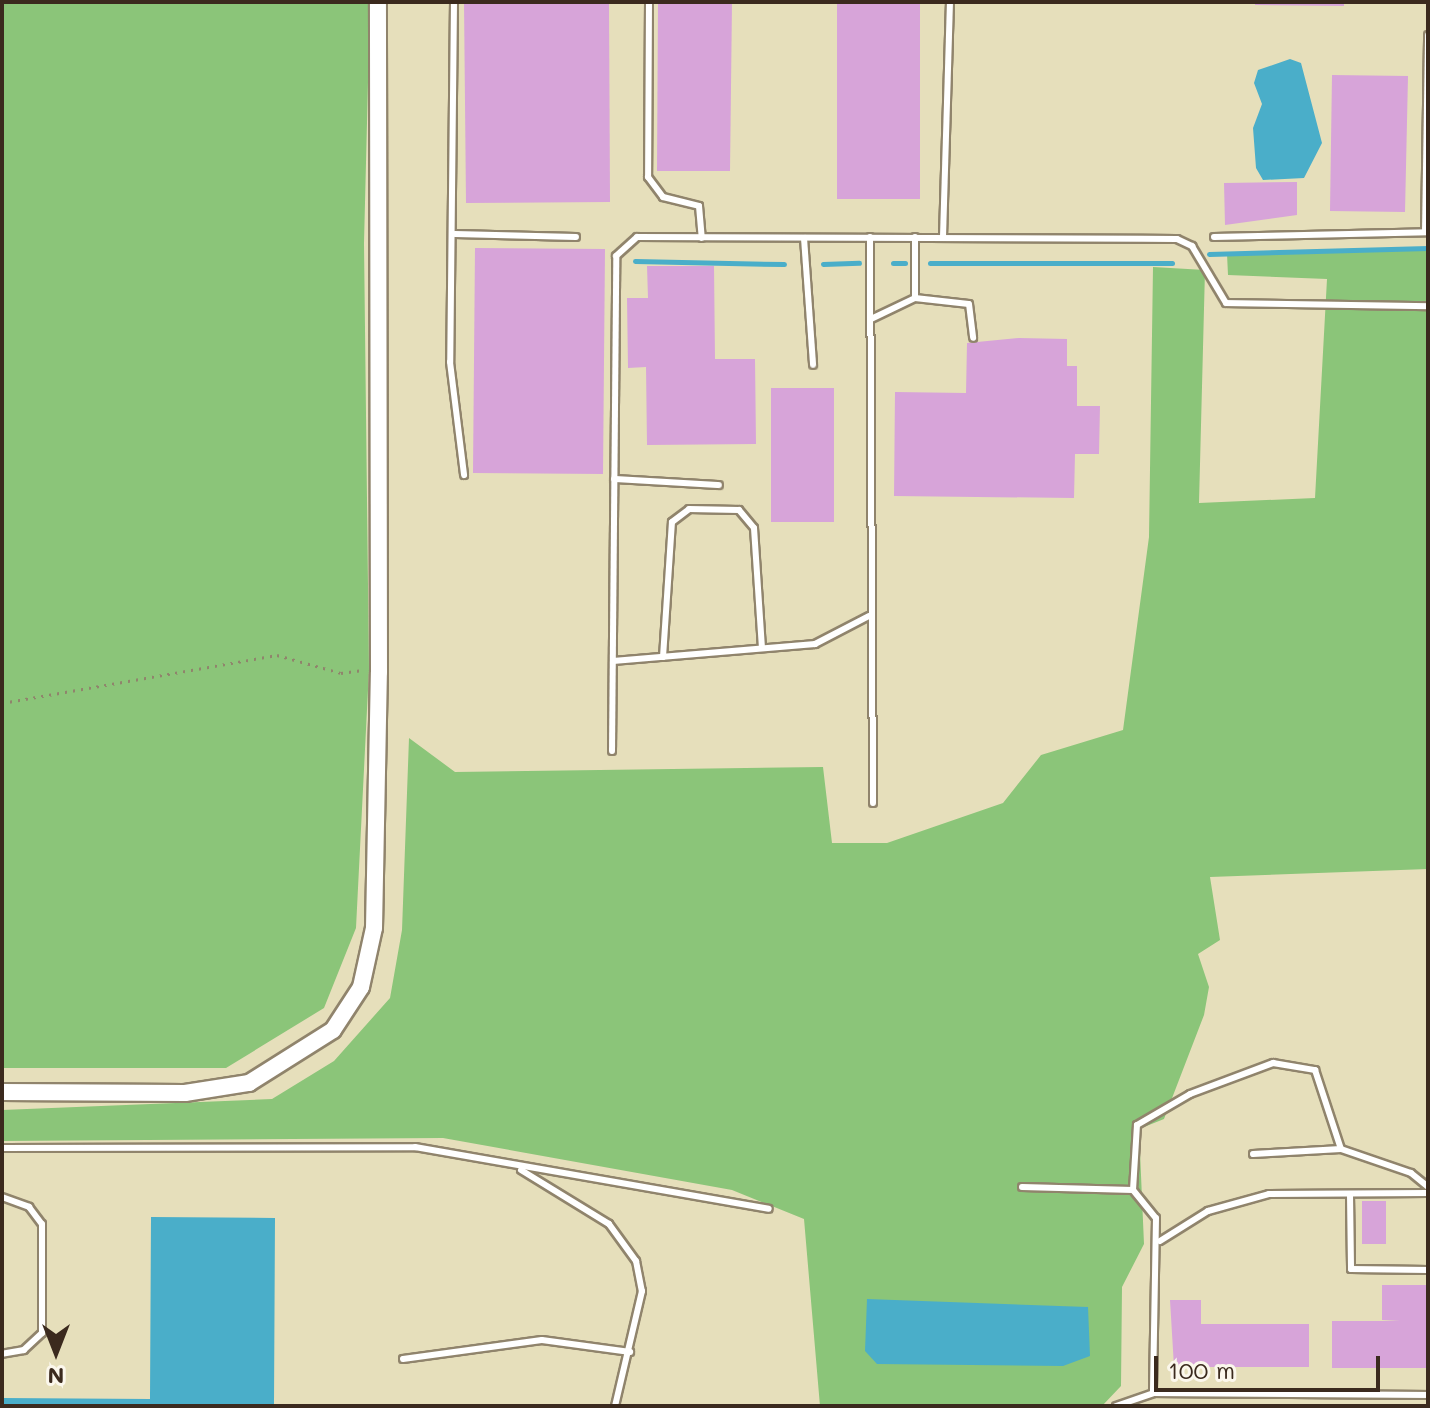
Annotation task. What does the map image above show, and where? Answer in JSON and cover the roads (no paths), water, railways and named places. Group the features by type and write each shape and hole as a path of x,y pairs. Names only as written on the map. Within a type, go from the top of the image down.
{"street":[{"path":"2,1092 185,1093 249,1083 333,1030 361,987 374,928 379,672 378,2"}],"lane":[{"path":"454,2 455,234 450,362 464,475"},
{"path":"649,2 648,177 663,197 699,206 702,238"},
{"path":"943,237 950,2"},
{"path":"1214,237 1427,232 1428,35"},
{"path":"455,234 576,237"},
{"path":"612,751 616,256 637,237 1177,239 1198,255 1226,303 1428,306"},
{"path":"870,237 869,616 873,803"},
{"path":"915,237 915,298"},
{"path":"804,238 813,365"},
{"path":"871,319 915,298 969,304 973,338"},
{"path":"614,479 719,485"},
{"path":"663,657 672,522 689,509 739,510 754,528 762,648"},
{"path":"613,661 834,640 869,616"},
{"path":"1153,1393 1160,1241 1156,1218 1133,1190 1137,1125 1190,1094 1273,1063 1315,1070 1341,1149"},
{"path":"2,1148 415,1147 514,1167 769,1209"},
{"path":"1253,1154 1341,1149 1411,1173 1428,1190"},
{"path":"514,1167 599,1217 636,1261 642,1291 615,1406"},
{"path":"1022,1187 1133,1190"},
{"path":"1160,1241 1208,1211 1269,1194 1350,1195 1428,1190"},
{"path":"1350,1195 1351,1269 1428,1270"},
{"path":"2,1197 29,1207 42,1224 42,1333 24,1350 2,1354"},
{"path":"403,1359 542,1340 630,1352"},
{"path":"1116,1406 1153,1393 1428,1395"}],"water":[{"path":"1290,59 1301,63 1322,143 1304,178 1263,180 1256,168 1253,128 1262,104 1254,83 1258,70"},
{"path":"151,1217 275,1218 274,1406 2,1406 2,1398 150,1399"},
{"path":"867,1299 1088,1307 1090,1356 1063,1366 877,1364 865,1351"}],"waterway":[{"path":"1209,254 1428,248"},
{"path":"635,261 784,264"},
{"path":"823,264 859,263"},
{"path":"893,263 905,263"},
{"path":"930,263 1172,263"}]}
